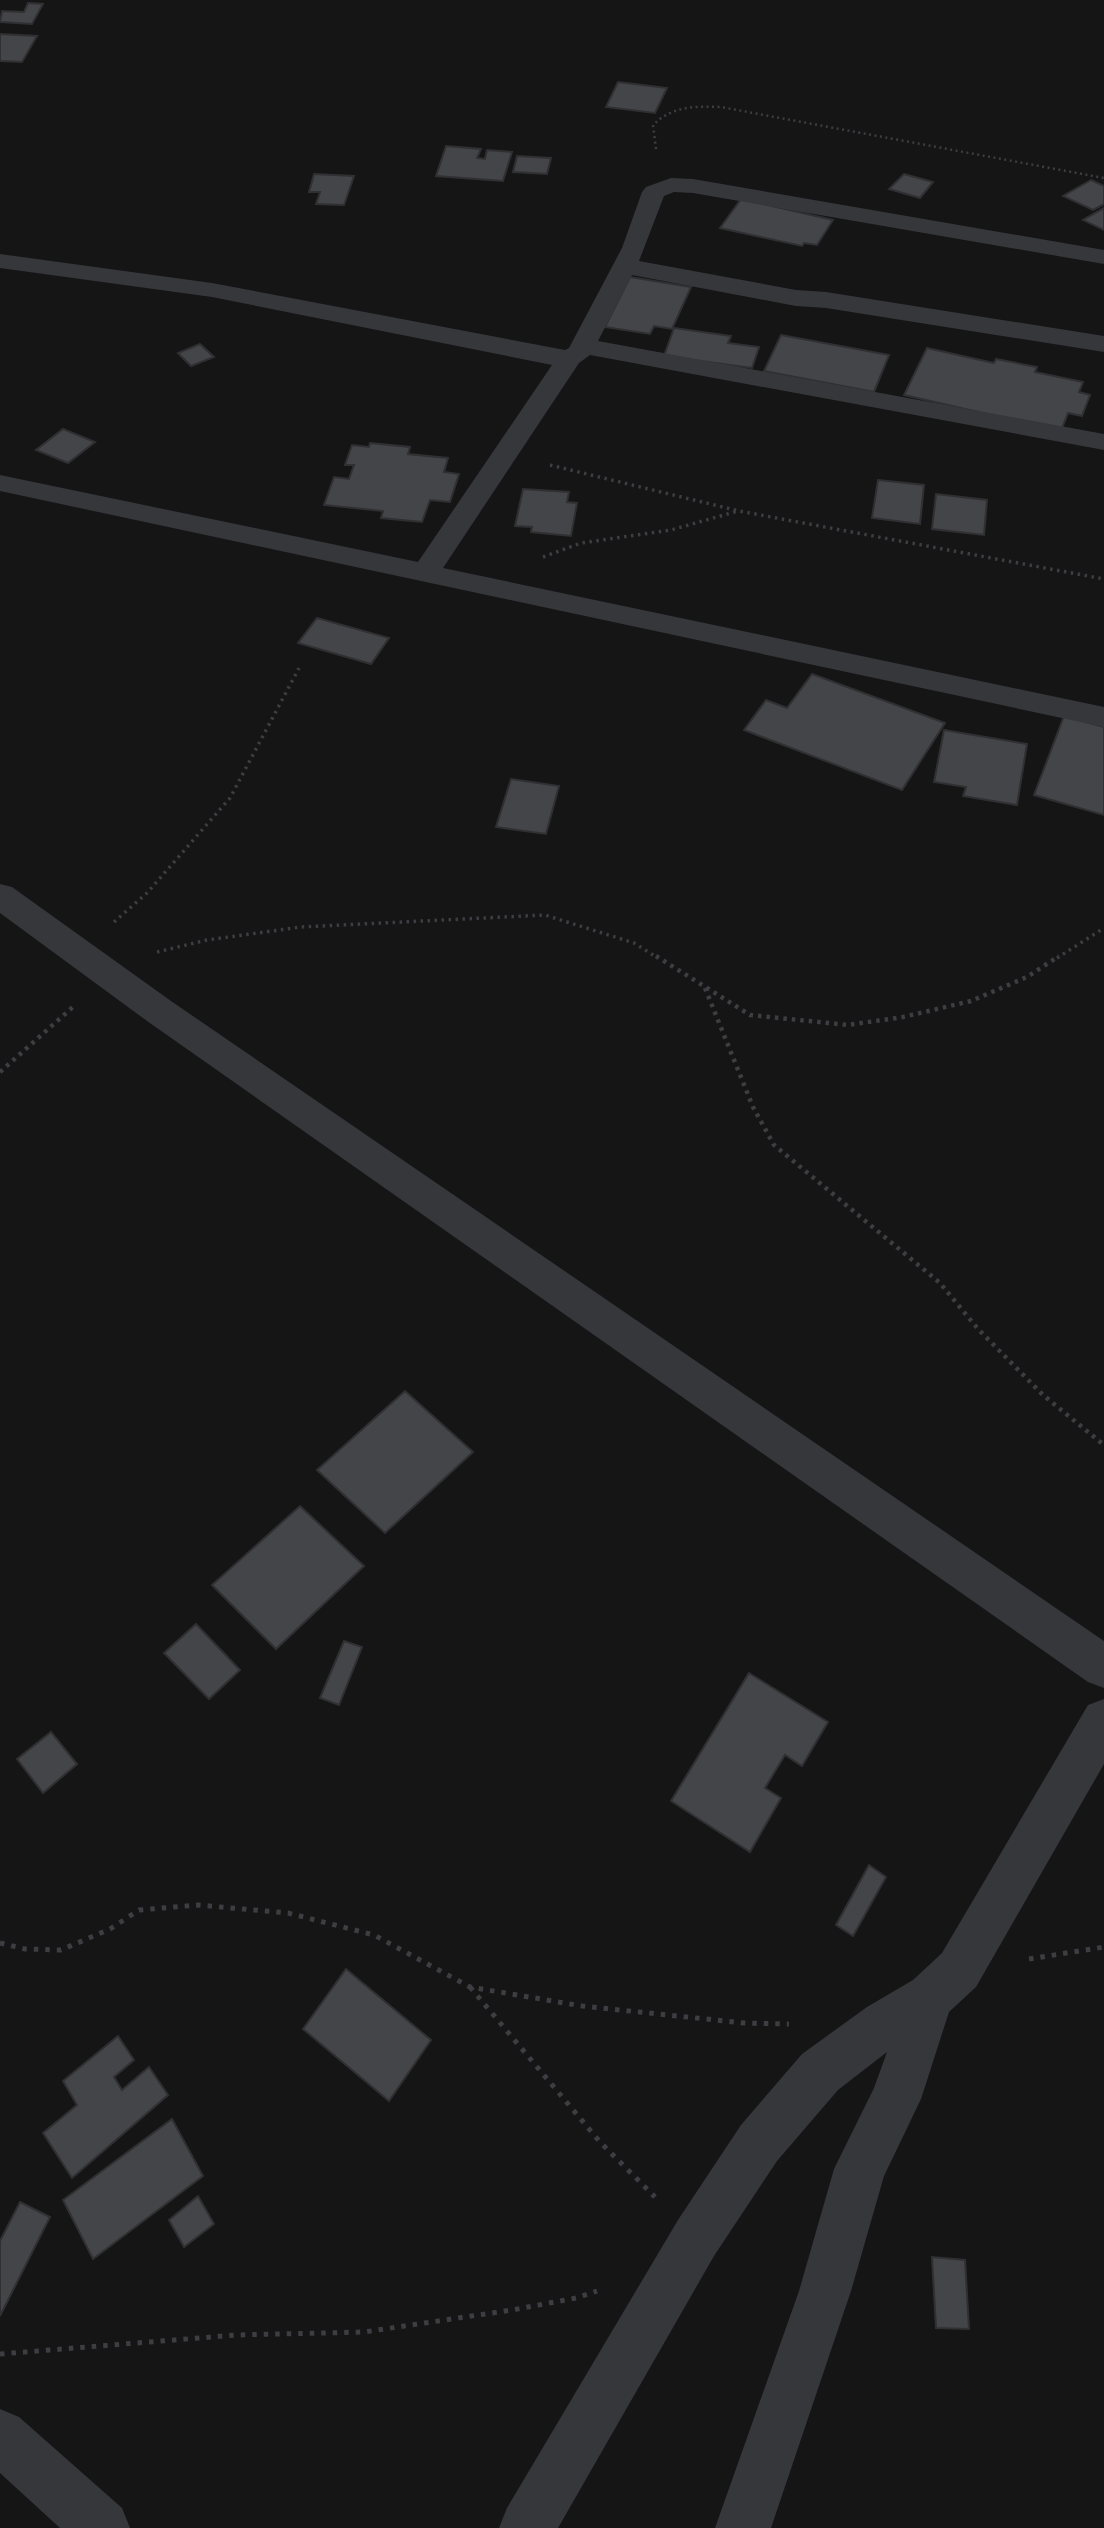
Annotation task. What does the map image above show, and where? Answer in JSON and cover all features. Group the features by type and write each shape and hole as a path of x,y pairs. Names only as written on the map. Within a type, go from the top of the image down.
{"street":[{"path":"426,572 576,352 634,248 654,192 671,186 693,186 1104,257"},
{"path":"0,261 212,290 554,358 576,352 1104,442"},
{"path":"624,266 796,298 826,300 1104,344"},
{"path":"0,483 1104,717"},
{"path":"0,897 1104,1667"},
{"path":"527,2528 696,2238 759,2143 820,2072 884,2024 930,1997 959,1970 1104,1721"},
{"path":"743,2528 825,2291 860,2169 896,2099 930,1997"},
{"path":"0,2436 102,2528"}],"path":[{"path":"654,192 656,144 653,125 661,115 702,105 731,108 1104,178"},
{"path":"507,454 739,511 1104,579"},
{"path":"493,588 554,551 703,523 739,511"},
{"path":"0,1072 94,965 147,893 230,798 299,668"},
{"path":"94,965 207,940 301,927 545,915 634,943 750,1015 848,1025 903,1017 971,1001 1027,976 1104,928"},
{"path":"705,986 753,1107 774,1145 940,1283 978,1329 1043,1395 1104,1445"},
{"path":"0,1943 26,1949 61,1950 110,1929 139,1910 198,1905 288,1913 374,1935 470,1987 582,2006 744,2023 795,2024"},
{"path":"470,1987 600,2141 696,2238"},
{"path":"0,2354 236,2335 364,2332 576,2298 604,2289"}],"building":[{"path":"28,3 43,4 32,24 0,22 2,11 24,12"},
{"path":"0,34 37,36 22,62 0,61"},
{"path":"618,82 667,88 655,113 606,107"},
{"path":"446,146 481,149 477,158 485,159 487,150 512,152 503,181 436,176"},
{"path":"517,156 551,158 547,174 513,172"},
{"path":"314,174 354,176 344,205 316,204 320,192 309,192"},
{"path":"904,174 933,182 920,198 889,189"},
{"path":"1091,180 1104,186 1104,204 1093,210 1063,196"},
{"path":"741,199 833,220 817,245 804,243 802,246 720,228"},
{"path":"1104,208 1104,230 1083,220"},
{"path":"630,277 691,287 672,329 654,326 650,334 605,327"},
{"path":"674,328 731,336 728,343 759,347 752,368 664,356"},
{"path":"781,335 889,355 874,392 764,371"},
{"path":"200,344 214,357 191,366 178,353"},
{"path":"927,348 994,363 996,359 1037,367 1035,372 1083,382 1079,392 1090,395 1082,416 1068,413 1061,431 904,395"},
{"path":"63,429 95,442 68,463 36,450"},
{"path":"370,443 410,447 408,454 448,458 444,472 459,474 450,502 430,500 422,522 381,518 383,511 324,505 334,477 349,479 354,465 345,465 352,445 369,447"},
{"path":"878,480 924,485 920,524 872,518"},
{"path":"523,489 569,492 567,502 577,503 571,536 531,532 532,527 515,526"},
{"path":"936,494 987,500 984,535 932,529"},
{"path":"317,618 389,638 371,664 298,643"},
{"path":"812,674 945,723 902,790 744,730 766,700 787,708"},
{"path":"1064,716 1104,727 1104,815 1034,795"},
{"path":"944,730 1027,744 1017,805 963,796 966,787 934,782"},
{"path":"511,779 559,786 546,834 496,827"},
{"path":"405,1391 473,1452 385,1533 317,1470"},
{"path":"300,1506 364,1566 276,1649 212,1585"},
{"path":"196,1624 240,1670 209,1699 164,1653"},
{"path":"344,1641 362,1647 339,1705 320,1698"},
{"path":"749,1673 828,1722 802,1766 785,1755 765,1788 781,1798 750,1852 671,1801"},
{"path":"51,1732 77,1764 43,1793 17,1759"},
{"path":"869,1865 886,1877 853,1936 836,1925"},
{"path":"346,1969 431,2040 389,2101 303,2029"},
{"path":"118,2036 134,2060 114,2077 122,2090 149,2067 168,2095 72,2178 43,2133 77,2105 63,2081"},
{"path":"172,2119 203,2176 93,2259 63,2200"},
{"path":"198,2196 214,2224 184,2247 169,2220"},
{"path":"20,2202 50,2217 0,2316 0,2241"},
{"path":"932,2257 965,2260 969,2329 936,2328"}]}
